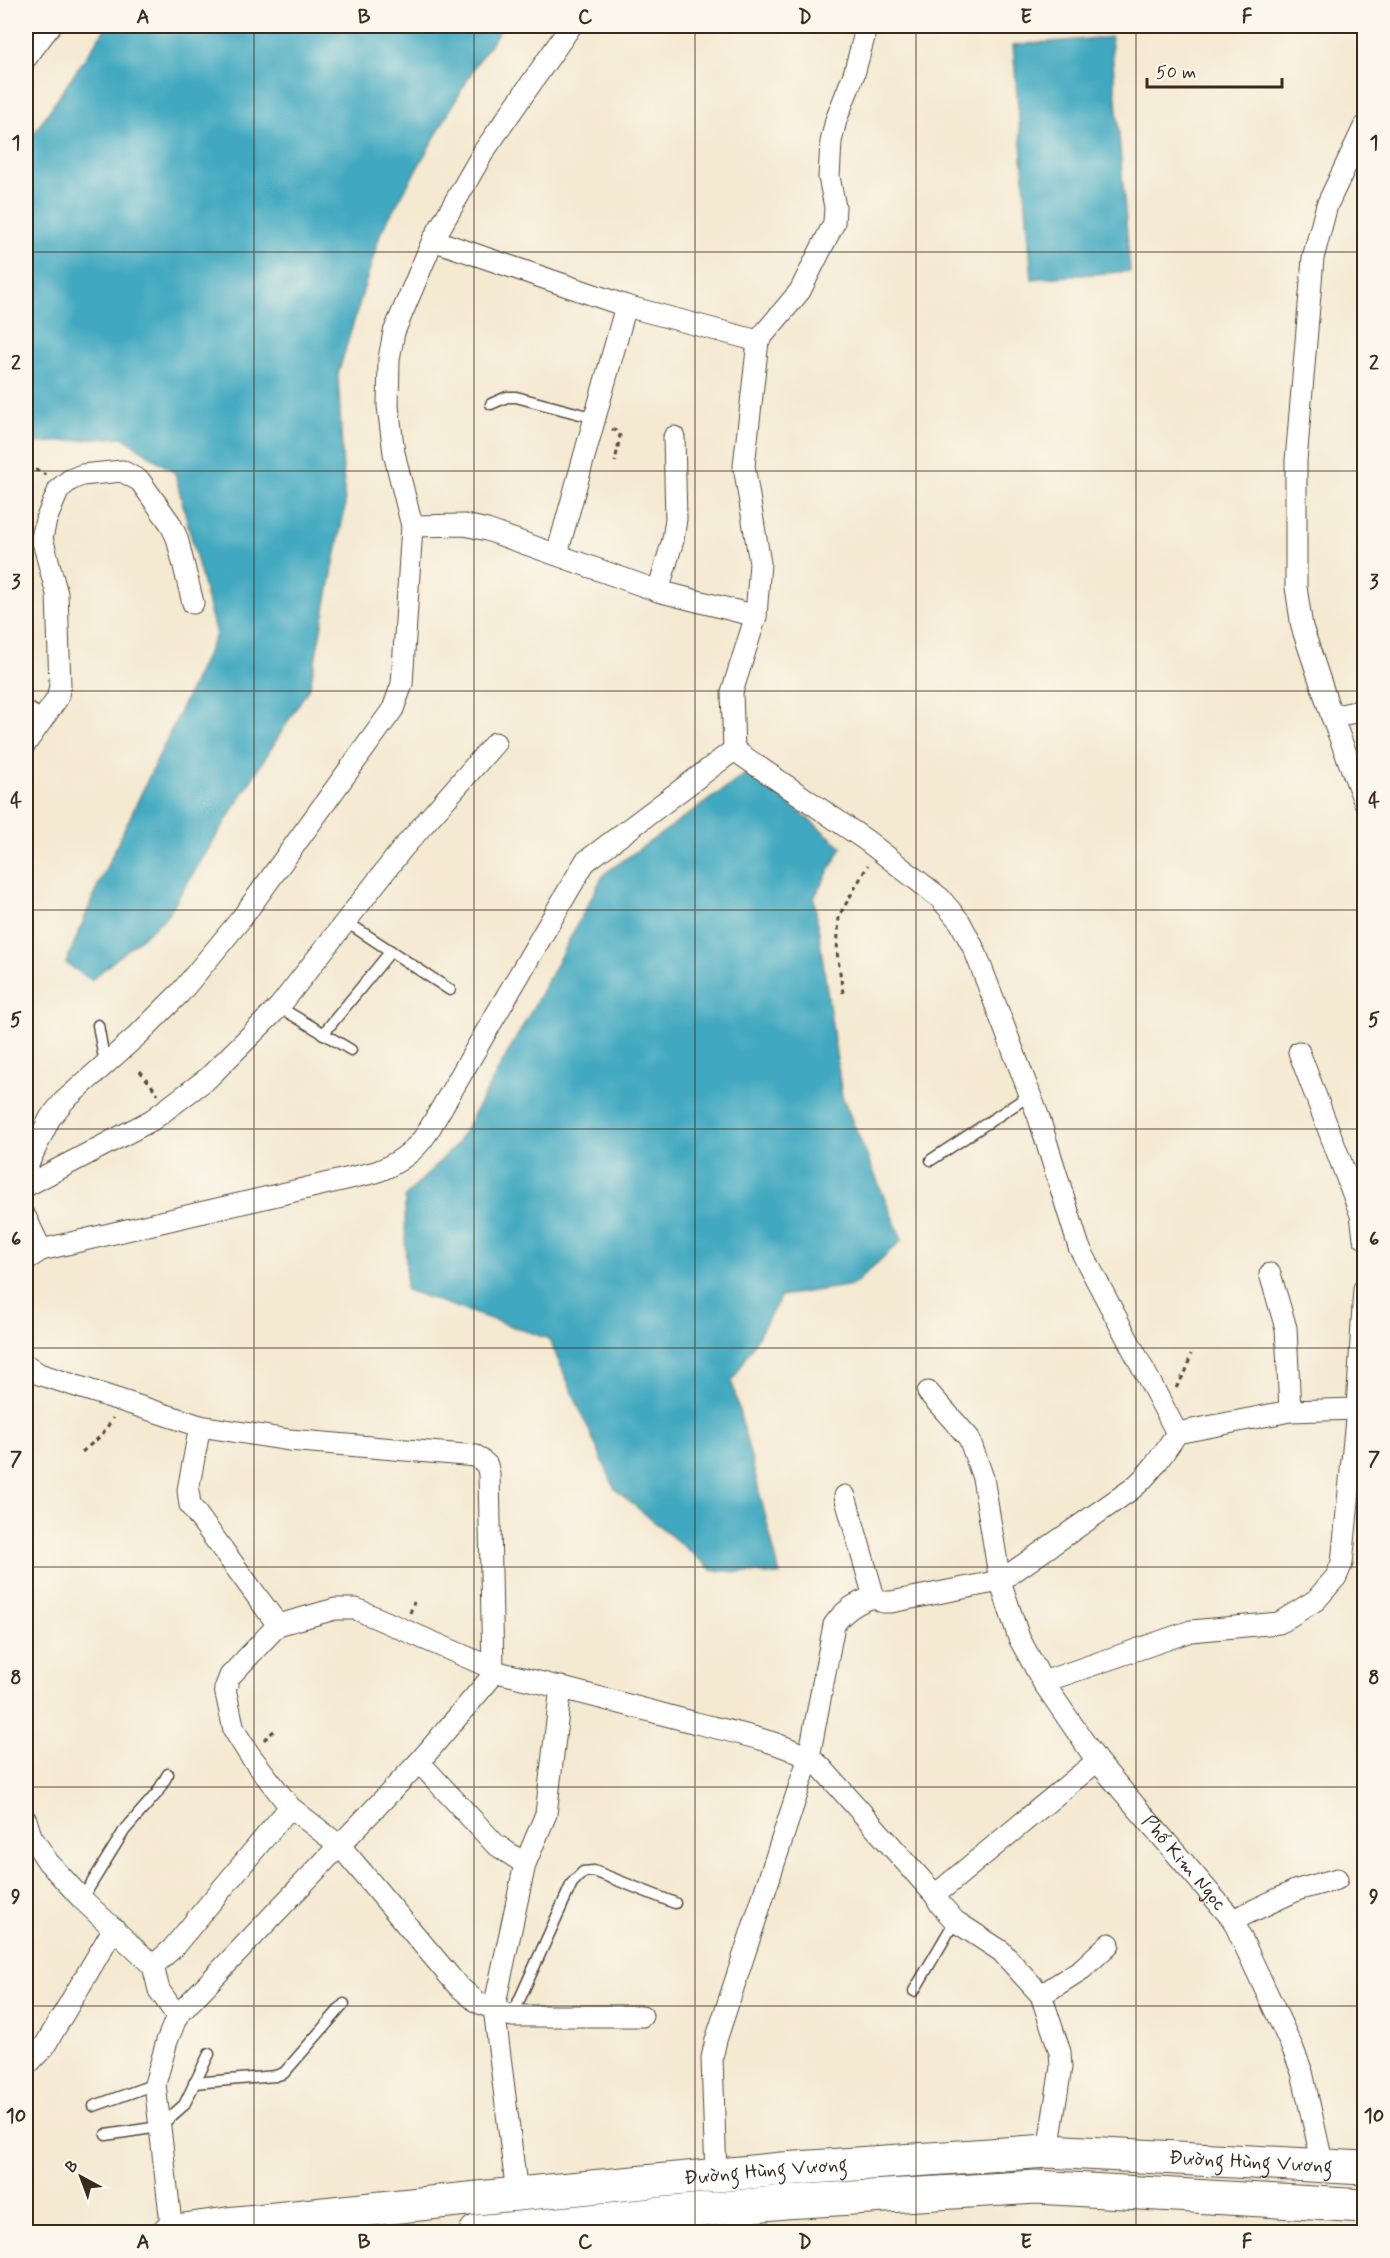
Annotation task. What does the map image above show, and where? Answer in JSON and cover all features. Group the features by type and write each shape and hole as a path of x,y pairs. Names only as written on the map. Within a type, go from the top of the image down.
{"main road":[{"name":"Đường Hùng Vương","path":"171,2232 517,2194 716,2175 1048,2151 1365,2168"},
{"name":"Đường Hùng Vương","path":"476,2232 659,2224 785,2202 1036,2187 1365,2206"}],"street":[{"path":"26,58 50,26"},
{"path":"26,1168 50,1118 64,1101 180,993 241,919 393,709 402,684 412,526 394,453 389,418 389,359 393,332 433,240 489,143 571,26"},
{"path":"734,750 732,692 756,616 760,563 744,466 758,341 800,291 834,223 835,207 829,177 831,142 836,120 864,37 863,26"},
{"path":"1365,127 1327,205 1313,258 1296,461 1296,587 1302,627 1332,717 1365,801"},
{"path":"433,240 626,306 758,341"},
{"path":"557,554 626,306"},
{"path":"658,591 674,540 676,519 674,436"},
{"path":"26,743 57,699 60,686 57,594 42,538 46,520 59,489 70,480 82,475 122,471 140,481 170,523 177,538 193,603"},
{"path":"412,526 465,525 487,530 658,591 756,616"},
{"path":"1332,717 1365,710"},
{"path":"26,1186 152,1120 208,1078 279,1007 403,848 495,743"},
{"path":"734,750 878,850 940,898 960,922 975,951 1030,1095 1079,1247 1177,1433"},
{"path":"26,1218 33,1255 376,1172 400,1161 413,1151 427,1133 585,862 734,750"},
{"path":"1299,1052 1361,1215 1365,1238"},
{"path":"1270,1274 1286,1328 1290,1411"},
{"path":"1043,1682 1191,1631 1279,1623 1316,1600 1336,1577 1342,1563 1357,1409 1365,1289"},
{"path":"26,1365 39,1374 200,1426 289,1440 469,1455 476,1456 487,1465 490,1486 493,1671 489,1680 419,1762 177,2016 167,2041 155,2084 171,2232"},
{"name":"Phố Kim Ngọc","path":"928,1392 969,1438 983,1478 1000,1581 1019,1638 1043,1682 1096,1761 1233,1920 1302,2072 1323,2166"},
{"path":"845,1496 874,1596 883,1602 891,1602 1000,1581 1132,1489 1157,1464 1177,1433 1290,1411 1357,1409"},
{"path":"200,1426 188,1490 190,1505 278,1625"},
{"path":"716,2175 711,2058 808,1757 834,1625 852,1606 874,1596"},
{"path":"642,2016 503,2012 477,2002 459,1986 340,1846 290,1807 249,1754 234,1730 225,1689 230,1676 278,1625 335,1609 356,1609 485,1665 493,1671 728,1731 808,1757 820,1767 935,1895 940,1905 955,1921 1001,1951 1041,1995 1060,2052 1061,2067 1048,2151"},
{"path":"517,2194 503,2012 525,1864 546,1814 561,1687"},
{"path":"935,1895 1096,1761"},
{"path":"419,1762 495,1844 525,1864"},
{"path":"153,1966 172,1949 290,1807"},
{"path":"26,1820 31,1836 48,1862 82,1899 153,1966 159,1989 177,2016"},
{"path":"1233,1920 1297,1890 1337,1879"},
{"path":"26,2066 44,2047 114,1928"},
{"path":"1041,1995 1082,1969 1108,1944"},
{"path":"654,2182 659,2224"}],"lane":[{"path":"491,404 507,397 516,397 594,421"},
{"path":"26,706 44,717"},
{"path":"345,921 450,990"},
{"path":"323,1034 391,951"},
{"path":"279,1007 351,1050"},
{"path":"98,1025 105,1064"},
{"path":"931,1160 1030,1095"},
{"path":"82,1899 124,1831 158,1793 168,1774"},
{"path":"503,2012 572,1883 583,1872 594,1871 675,1903"},
{"path":"914,1991 955,1921"},
{"path":"194,2084 275,2076 284,2073 344,2004"},
{"path":"106,2134 159,2127 184,2105 209,2054"},
{"path":"94,2106 155,2084"}],"path":[{"path":"594,421 616,431 620,436 615,462"},
{"path":"843,993 837,952 839,916 858,880 878,850"},
{"path":"140,1071 169,1107"},
{"path":"1163,1405 1186,1371 1191,1354"},
{"path":"82,1452 102,1435 114,1417 118,1400"}],"water":[{"path":"107,26 503,26 477,63 381,232 338,374 345,507 310,686 166,917 91,980 66,963 99,883 216,635 175,473 122,437 26,444 26,145"},
{"path":"1111,37 1130,271 1032,279 1013,45"},
{"path":"750,771 842,847 814,898 842,1096 902,1240 853,1285 781,1296 732,1382 780,1575 712,1570 615,1489 549,1339 406,1290 405,1197 457,1144 604,874"}]}
